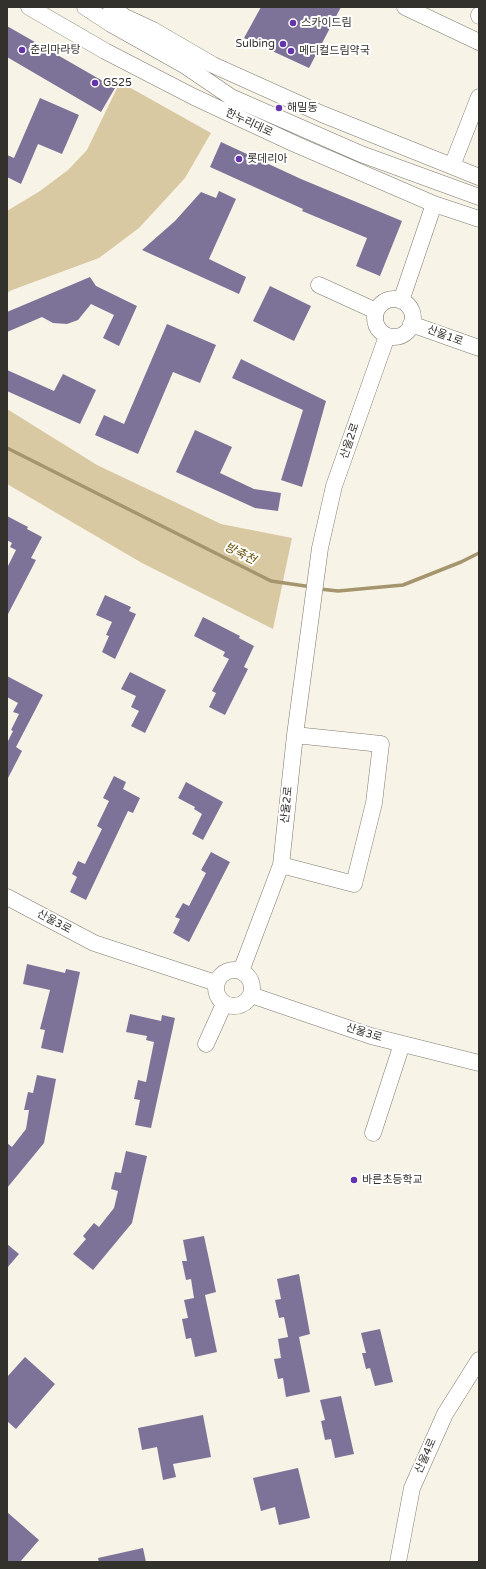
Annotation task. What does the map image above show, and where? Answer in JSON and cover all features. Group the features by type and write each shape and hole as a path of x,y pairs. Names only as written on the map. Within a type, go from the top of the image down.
{"street":[{"name":"한누리대로","path":"29,7 105,51 194,97 295,144 434,204 479,219"},
{"path":"85,7 111,24 184,64 231,97 361,154 479,198"},
{"path":"111,7 125,17 153,30 213,65 322,114 479,178"},
{"path":"405,7 479,42"},
{"path":"452,166 479,97"},
{"path":"401,301 434,204"},
{"path":"319,285 376,311"},
{"path":"390,300 401,301 407,305 410,310 412,316 411,324 406,333 400,336 387,336 378,329 376,324 376,311 384,302 390,300"},
{"name":"산울1로","path":"411,324 479,348"},
{"name":"산울2로","path":"241,971 281,865 294,735 320,548 334,486 387,336"},
{"path":"281,865 354,884 374,803 381,744 294,735"},
{"name":"산울3로","path":"7,897 94,943 216,983"},
{"path":"229,970 241,971 247,974 250,979 252,985 251,994 246,1002 241,1006 236,1007 224,1004 217,995 216,983 223,973 229,970"},
{"name":"산울3로","path":"251,994 371,1036 479,1063"},
{"path":"206,1044 224,1004"},
{"path":"373,1133 402,1044"},
{"name":"산울4로","path":"398,1562 412,1488 445,1414 479,1360"}],"shaded area":[{"path":"120,82 211,133 185,178 139,228 99,258 7,293 7,211 40,191 68,170 87,150"},
{"path":"7,409 97,465 221,524 292,538 273,629 142,563 7,484"}],"building":[{"name":"스카이드림","path":"261,7 341,7 309,68 244,38"},
{"path":"7,26 115,88 101,112 7,57"},
{"path":"40,98 79,115 62,154 38,144 21,184 7,177 7,155 14,158"},
{"path":"221,142 301,179 402,221 380,276 356,266 367,238 302,211 303,209 210,167"},
{"path":"219,191 236,199 209,259 246,277 239,294 142,250 175,221 201,192 216,198"},
{"path":"90,277 96,286 137,306 119,346 103,338 114,315 91,304 78,320 67,324 53,323 42,317 7,332 7,312"},
{"path":"270,286 311,306 294,341 253,321"},
{"path":"167,324 216,345 200,383 173,372 138,454 95,435 104,415 124,424"},
{"path":"241,359 326,401 302,487 281,480 303,410 232,378"},
{"path":"7,370 54,391 63,374 96,390 80,424 7,391"},
{"path":"195,430 232,447 220,473 254,489 281,493 278,511 255,508 176,472"},
{"path":"7,516 28,527 27,529 42,537 31,558 36,560 7,616 7,568 16,550 10,547 12,543 7,540"},
{"path":"105,595 131,607 129,611 136,614 115,659 102,652 109,636 106,635 112,622 96,615"},
{"path":"203,617 240,636 239,638 254,646 244,667 248,669 225,715 209,707 216,693 212,691 229,659 223,656 225,652 194,636"},
{"path":"130,672 166,690 145,733 131,726 139,711 131,707 136,696 121,689"},
{"path":"7,676 43,695 16,747 22,751 7,780 7,743 13,731 11,730 19,714 13,712 18,703 7,697"},
{"path":"114,776 126,782 123,789 140,798 133,813 128,811 86,900 70,892 77,877 72,874 78,861 85,864 102,829 97,826 109,801 103,798"},
{"path":"186,782 223,802 203,840 192,834 202,814 194,809 195,807 178,798"},
{"path":"211,852 230,862 189,942 173,933 180,919 175,917 183,903 189,906 206,873 201,870"},
{"path":"27,964 65,973 66,969 80,972 63,1053 41,1048 45,1030 40,1029 50,990 23,984"},
{"path":"130,1014 161,1021 162,1015 175,1018 151,1128 135,1125 140,1100 134,1099 138,1080 146,1082 154,1042 146,1040 147,1036 126,1032"},
{"path":"37,1075 56,1079 44,1143 7,1188 7,1143 12,1147 26,1129 29,1110 24,1110 28,1092 33,1093"},
{"path":"126,1151 147,1156 132,1223 93,1270 73,1254 86,1239 83,1236 94,1223 99,1227 114,1208 118,1191 111,1189 115,1172 121,1173"},
{"path":"204,1236 216,1292 205,1295 217,1352 195,1357 191,1338 186,1339 182,1319 188,1318 184,1300 194,1298 191,1279 186,1280 182,1261 187,1261 183,1240"},
{"path":"7,1244 19,1254 7,1268"},
{"path":"299,1274 310,1334 299,1337 310,1392 286,1397 283,1378 278,1379 274,1359 281,1358 278,1339 288,1337 284,1317 279,1318 275,1300 281,1299 277,1279"},
{"path":"380,1329 393,1382 375,1386 370,1368 366,1369 362,1353 366,1353 361,1333"},
{"path":"25,1357 55,1384 16,1429 7,1421 7,1377"},
{"path":"341,1396 354,1454 335,1458 331,1439 325,1440 321,1421 325,1420 320,1400"},
{"path":"203,1415 211,1457 173,1464 176,1477 163,1480 157,1447 142,1450 138,1428"},
{"path":"298,1468 310,1518 279,1525 275,1507 261,1511 253,1478"},
{"path":"7,1512 39,1540 20,1562 7,1562"},
{"path":"143,1548 146,1562 99,1562 98,1558"}],"waterway":[{"name":"방축천","path":"7,448 271,581 312,587"},
{"name":"방축천","path":"320,589 338,591 403,585 461,562 479,553"}],"place":[{"name":"스카이드림","path":"293,23"},
{"name":"Sulbing","path":"283,44"},
{"name":"춘리마라탕","path":"22,50"},
{"name":"메디컬드림약국","path":"291,51"},
{"name":"GS25","path":"95,83"},
{"name":"해밀동","path":"279,108"},
{"name":"롯데리아","path":"239,159"},
{"name":"바른초등학교","path":"354,1180"}]}
